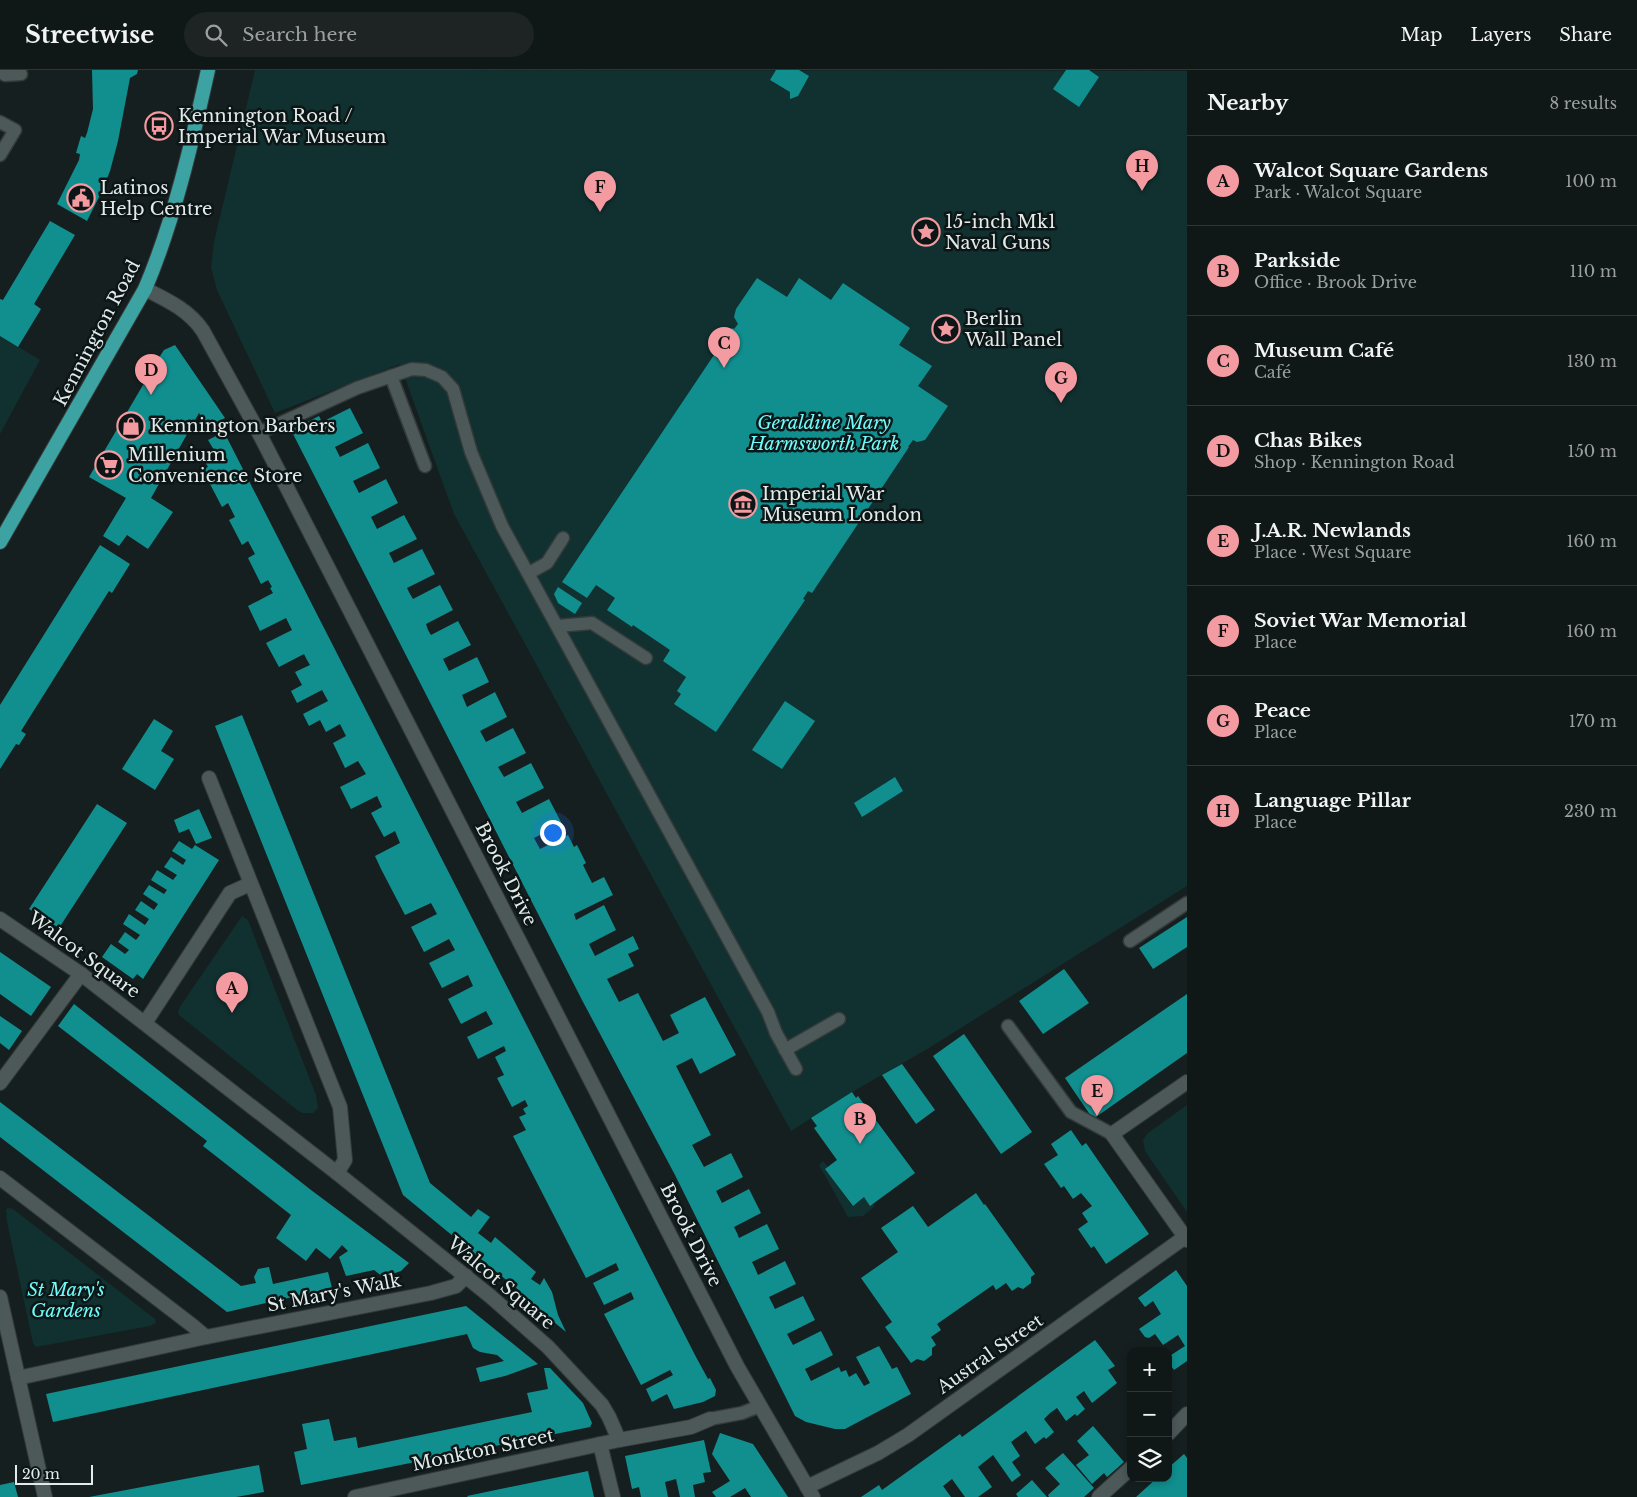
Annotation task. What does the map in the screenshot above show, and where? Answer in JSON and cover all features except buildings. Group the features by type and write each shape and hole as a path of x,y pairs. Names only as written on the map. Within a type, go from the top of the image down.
{"main road":[{"name":"Kennington Road","path":"0,542 145,289 162,244 193,135 208,70"}],"street":[{"name":"Brook Drive","path":"145,289 186,312 199,324 259,433 737,1366 810,1492"},
{"path":"209,778 340,1107 345,1160 338,1173"},
{"name":"Walcot Square","path":"145,1023 230,893 250,884"},
{"name":"Walcot Square","path":"0,919 81,974 145,1023 338,1173 466,1276 548,1347 602,1405 619,1440"},
{"path":"0,1083 81,974"},
{"path":"1186,1238 1112,1134 1187,1082"},
{"path":"0,1178 206,1337"},
{"name":"Austral Street","path":"810,1492 908,1435 1186,1238"},
{"name":"St Mary's Walk","path":"206,1337 432,1293 456,1286 466,1276"},
{"path":"0,1297 45,1497"},
{"path":"18,1378 206,1337"},
{"name":"Monkton Street","path":"355,1497 619,1440 691,1427 710,1419"},
{"path":"600,1444 613,1497"},
{"path":"1099,1497 1127,1472"}],"lane":[{"path":"0,71 5,75 21,74"},
{"path":"0,122 15,130 0,156"},
{"path":"259,433 357,388 412,369 426,370 442,377 453,389 471,452 502,526 768,1012 776,1033 796,1069"},
{"path":"392,376 425,466"},
{"path":"529,573 547,562 563,538"},
{"path":"558,626 592,623 646,658"},
{"path":"1130,941 1187,903"},
{"path":"785,1050 839,1019"},
{"path":"1008,1026 1071,1112 1112,1134"},
{"path":"710,1419 742,1414 760,1406"}],"green space":[{"name":"Geraldine Mary Harmsworth Park","path":"255,70 1187,71 1187,886 929,1048 852,1092 791,1131 454,514 400,364 275,413 217,290 211,267 214,242"},
{"path":"0,336 40,360 0,434"},
{"path":"242,916 248,920 316,1095 318,1108 313,1113 302,1113 297,1110 179,1015 178,1011 181,1005"},
{"path":"1187,1105 1187,1212 1145,1151 1143,1140 1148,1133"},
{"path":"823,1161 828,1167 826,1169 852,1206 864,1197 875,1206 863,1216 848,1217 819,1165"},
{"name":"St Mary's Gardens","path":"6,1209 13,1209 155,1319 156,1323 150,1326 36,1347 33,1343 7,1222"}],"place":[{"name":"Kennington Road / Imperial War Museum","path":"159,126"},
{"name":"Language Pillar","path":"1142,191"},
{"name":"Latinos Help Centre","path":"81,198"},
{"name":"Soviet War Memorial","path":"600,212"},
{"name":"15-inch Mk1 Naval Guns","path":"926,232"},
{"name":"Berlin Wall Panel","path":"946,329"},
{"name":"Museum Café","path":"724,368"},
{"name":"Chas Bikes","path":"151,395"},
{"name":"Peace","path":"1061,403"},
{"name":"Kennington Barbers","path":"131,426"},
{"name":"Millenium Convenience Store","path":"109,465"},
{"name":"Imperial War Museum London","path":"743,504"},
{"name":"Walcot Square Gardens","path":"232,1013"},
{"name":"J.A.R. Newlands","path":"1097,1116"},
{"name":"Parkside","path":"860,1144"}]}
